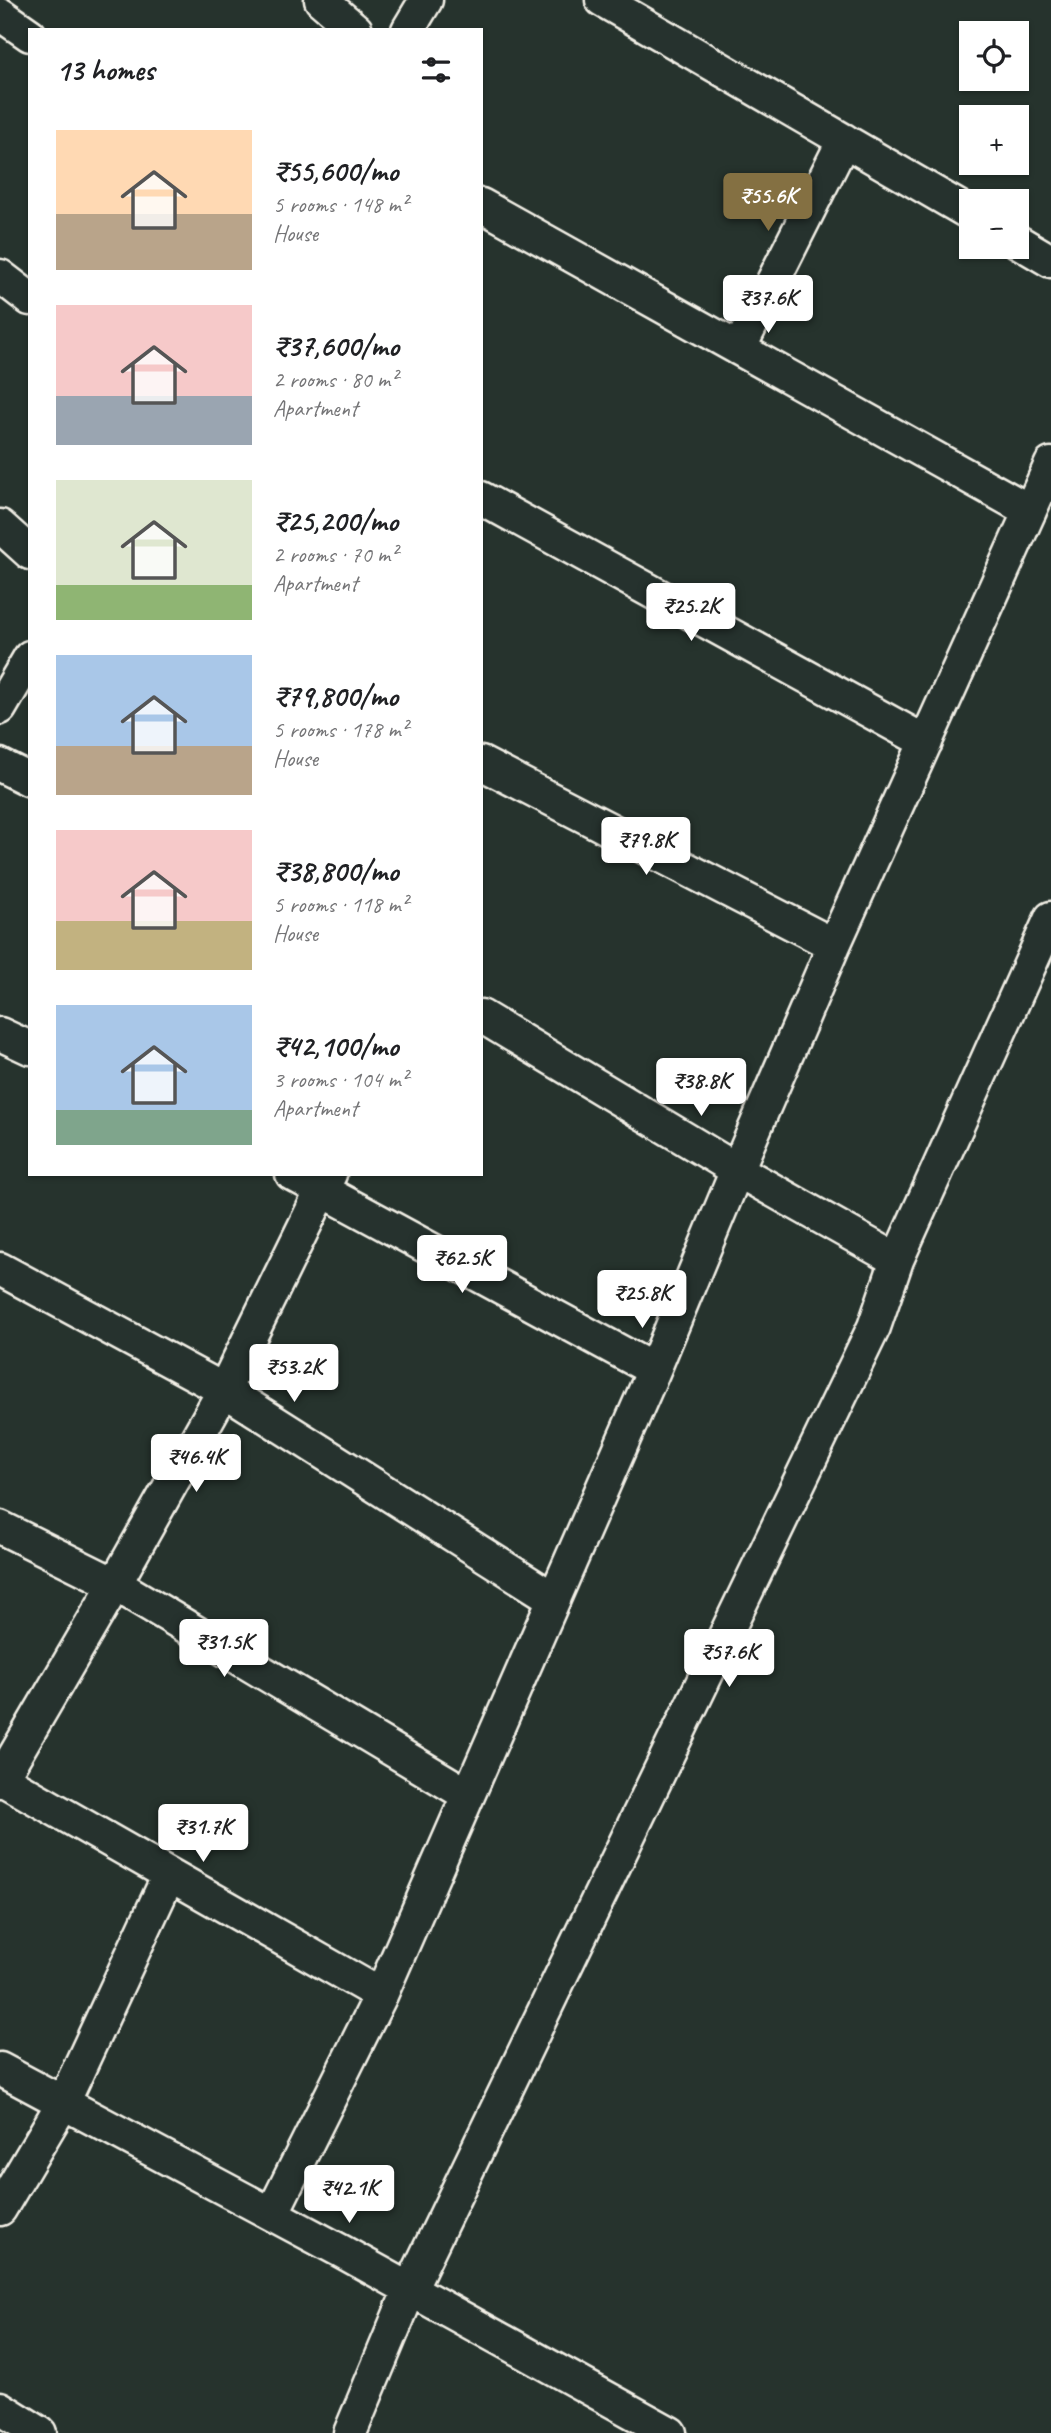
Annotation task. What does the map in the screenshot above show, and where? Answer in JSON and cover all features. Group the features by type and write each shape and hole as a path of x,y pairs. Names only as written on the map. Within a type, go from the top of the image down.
{"street":[{"path":"321,0 354,28"},
{"path":"409,28 426,0"},
{"path":"602,0 959,207"},
{"path":"0,14 28,34"},
{"path":"739,349 844,140"},
{"path":"483,206 1030,511"},
{"path":"1029,248 1051,261"},
{"path":"0,276 28,297"},
{"path":"272,2214 381,1995 654,1370 834,945 1051,464"},
{"path":"483,499 926,742"},
{"path":"0,526 28,551"},
{"path":"0,708 28,660"},
{"path":"483,764 834,945"},
{"path":"0,765 28,779"},
{"path":"350,2433 410,2289 874,1327 897,1260 1047,936"},
{"path":"483,1017 737,1170 897,1260"},
{"path":"0,1034 28,1047"},
{"path":"302,1176 326,1181 654,1370"},
{"path":"326,1181 224,1390 116,1584 0,1779 381,1995"},
{"path":"0,1269 224,1390 554,1599"},
{"path":"0,1527 116,1584 468,1795"},
{"path":"0,2209 63,2103 169,1875"},
{"path":"0,2069 272,2214 670,2433"},
{"path":"0,2408 40,2433"}]}
